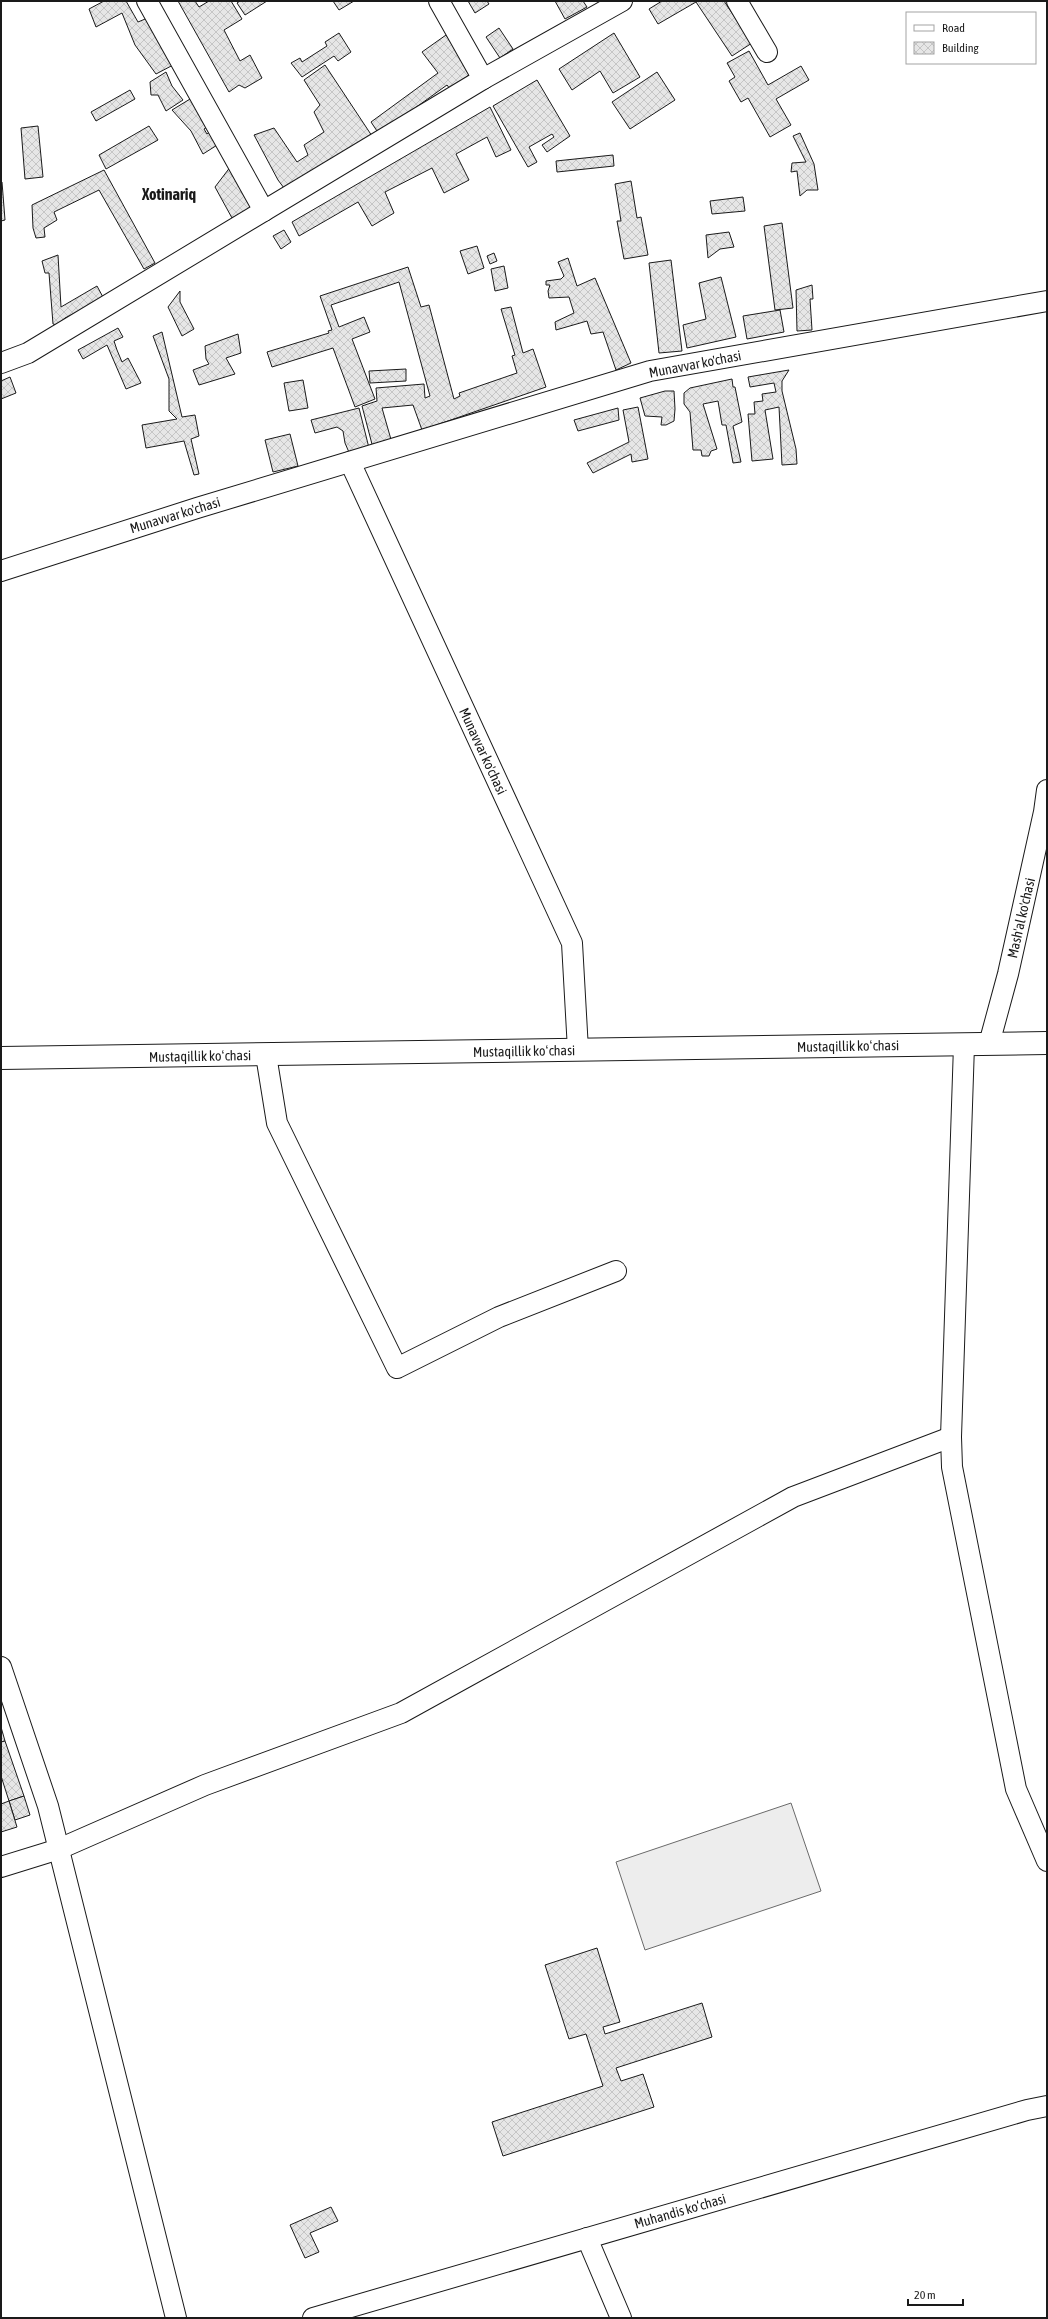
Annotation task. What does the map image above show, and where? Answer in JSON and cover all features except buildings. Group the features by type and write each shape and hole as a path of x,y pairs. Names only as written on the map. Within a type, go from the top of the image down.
{"main road":[{"name":"Mustaqillik koʻchasi","path":"1,1058 1047,1043"}],"street":[{"path":"147,1 264,211"},
{"path":"439,1 483,79"},
{"path":"1,362 28,353 483,79 622,1"},
{"path":"737,1 767,52"},
{"name":"Munavvar ko'chasi","path":"1,571 350,462 650,371 1047,301"},
{"name":"Munavvar ko'chasi","path":"350,462 572,944 578,1050"},
{"name":"Mash'al ko'chasi","path":"990,1044 1008,974 1044,812 1047,790"},
{"path":"964,1045 951,1437 952,1467 1016,1789 1047,1861"},
{"path":"266,1055 277,1123 397,1368 499,1317 616,1271"},
{"path":"1,1867 59,1849 205,1785 401,1713 793,1497 951,1437"},
{"path":"1,1667 48,1806 176,2318"},
{"name":"Muhandis ko‘chasi","path":"313,2318 1047,2106"},
{"path":"587,2238 621,2318"}],"shaded area":[{"path":"791,1803 821,1891 645,1950 616,1862"}],"district":[{"name":"Xotinariq","path":"169,194"}]}
